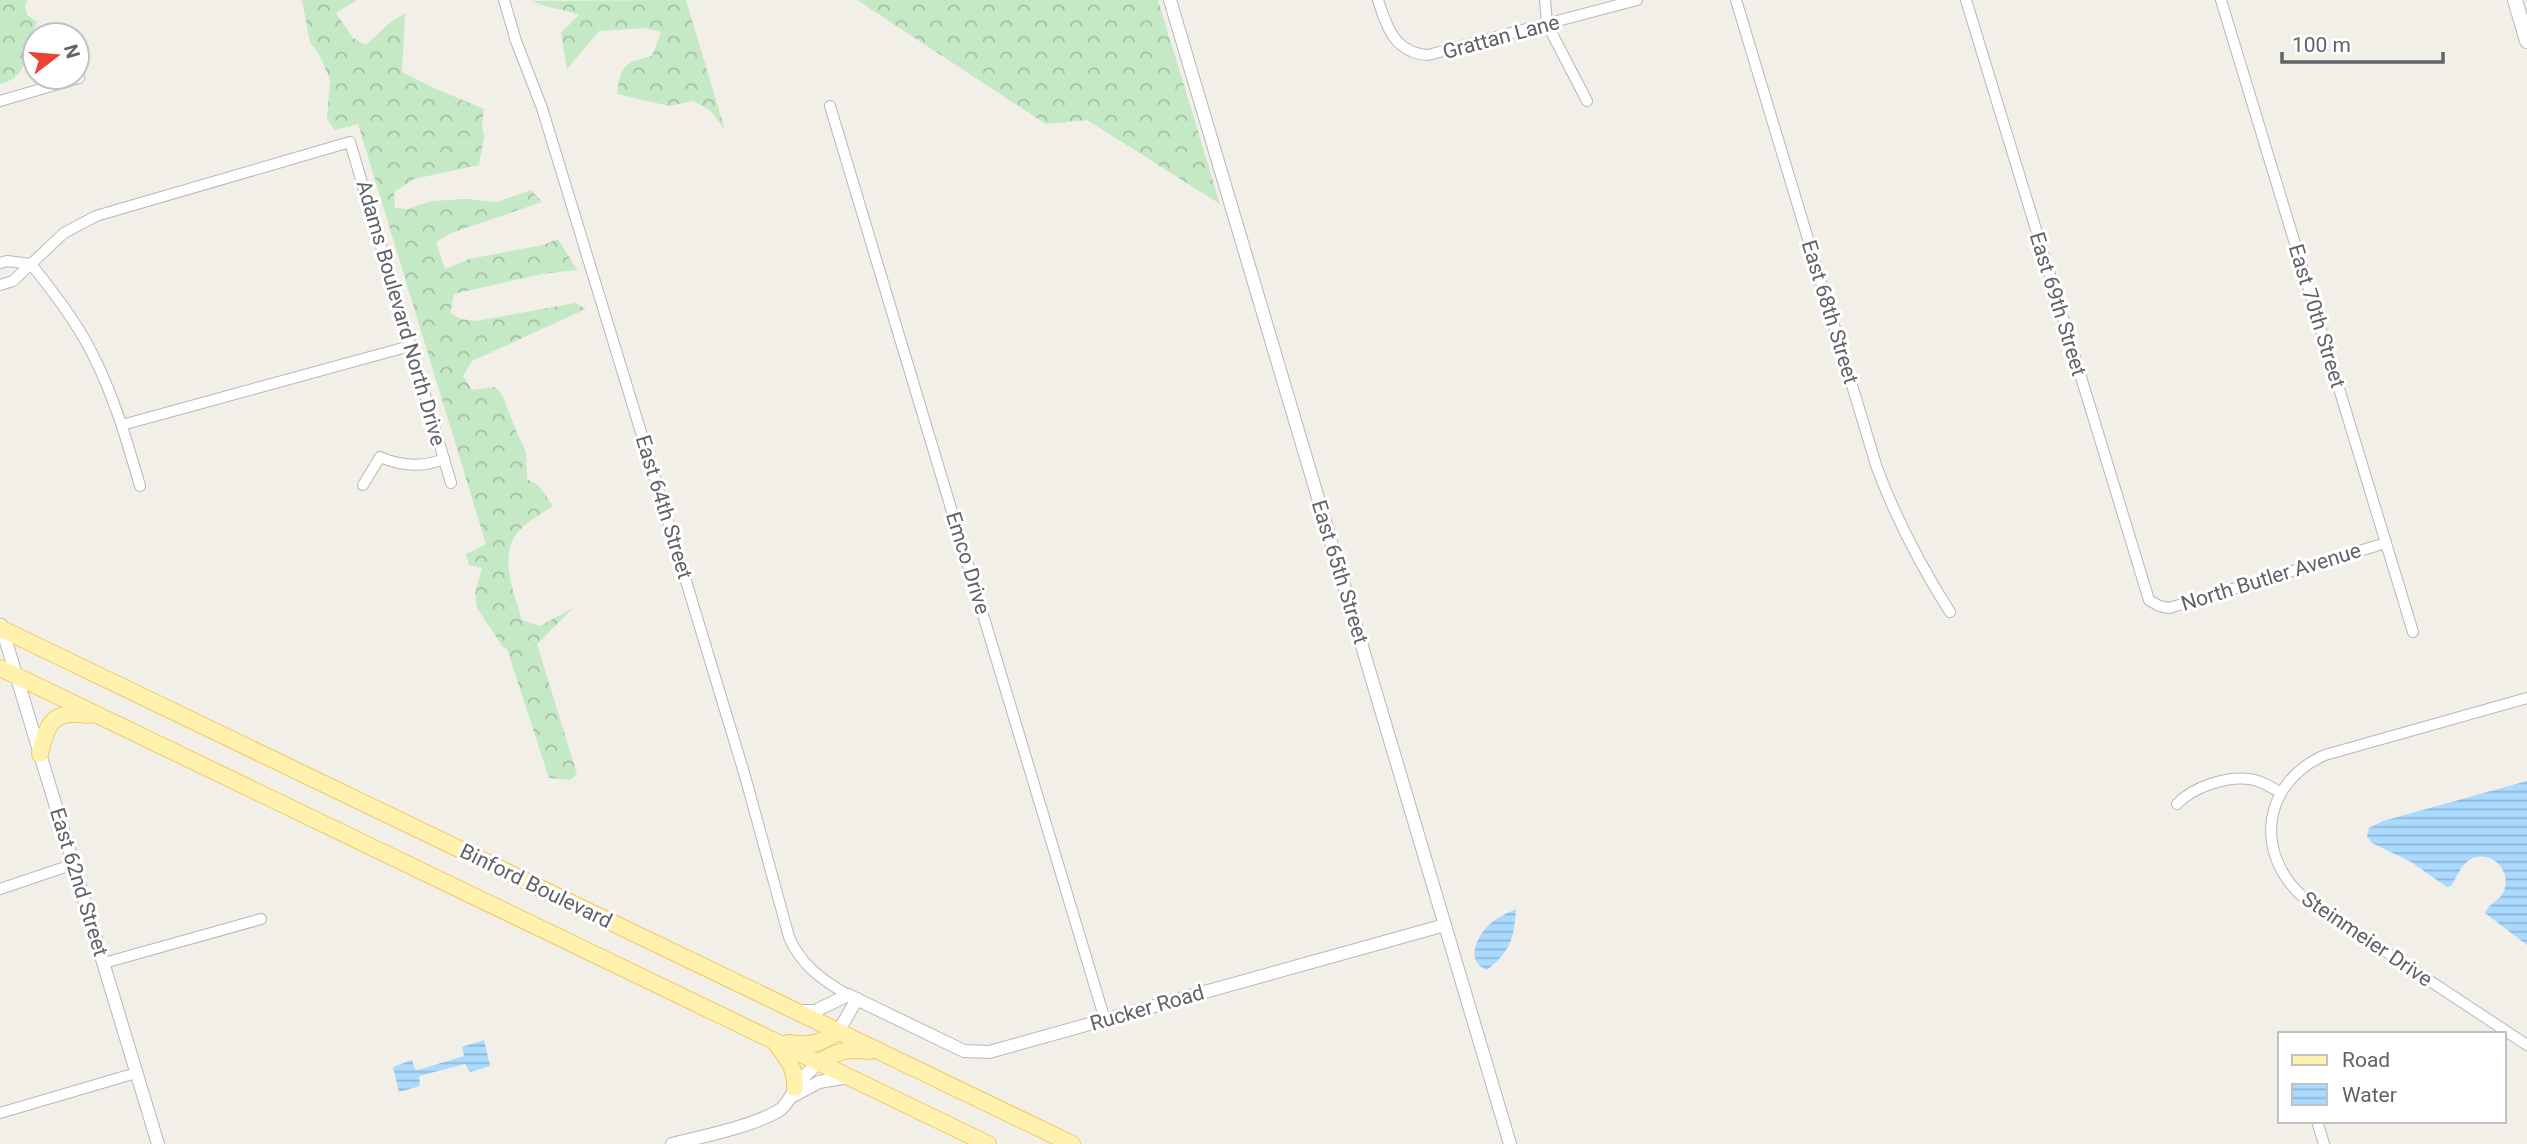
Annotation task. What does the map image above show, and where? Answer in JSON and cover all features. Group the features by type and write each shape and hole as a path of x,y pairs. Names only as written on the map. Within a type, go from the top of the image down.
{"main road":[{"path":"2515,0 2527,41"},
{"name":"Binford Boulevard","path":"1,626 1072,1144"},
{"name":"Binford Boulevard","path":"0,668 988,1144"},
{"path":"40,754 44,735 55,719 70,713 104,717"},
{"path":"773,1040 806,1046 823,1041 838,1031"},
{"path":"773,1040 792,1065 794,1092"},
{"path":"818,1063 835,1053 850,1049 879,1052"}],"street":[{"name":"East 64th Street","path":"504,0 516,41 542,108 649,457 745,776 789,937 811,971 852,997"},
{"name":"East 65th Street","path":"1170,0 1510,1144"},
{"name":"Grattan Lane","path":"1378,0 1386,27 1394,40 1405,50 1415,54 1435,55 1637,0"},
{"path":"1545,0 1547,24 1587,101"},
{"name":"East 68th Street","path":"1736,0 1877,468 1903,532 1921,567 1950,612"},
{"name":"East 69th Street","path":"1966,0 2147,596 2156,605"},
{"name":"East 70th Street","path":"2221,0 2413,632"},
{"path":"0,101 34,91"},
{"name":"Emco Drive","path":"830,106 1105,1020"},
{"name":"Adams Boulevard North Drive","path":"31,264 64,233 96,216 351,142 451,483"},
{"path":"0,263 7,261 31,264 58,298 92,352 122,425 140,486"},
{"path":"0,285 13,281 31,264"},
{"path":"122,425 411,346"},
{"path":"363,485 380,457 414,465 444,459"},
{"name":"North Butler Avenue","path":"2156,605 2169,608 2386,543"},
{"name":"East 62nd Street","path":"1,626 40,754 68,866 104,963 158,1144"},
{"path":"2177,804 2193,791 2233,779 2254,780 2281,793 2299,770 2325,755 2527,698"},
{"name":"Steinmeier Drive","path":"2281,793 2272,818 2270,838 2274,857 2292,887 2303,897 2527,1045"},
{"path":"0,889 68,866"},
{"path":"104,963 261,919"},
{"name":"Rucker Road","path":"852,997 949,1045 975,1053 989,1052 1445,925"},
{"path":"794,1010 815,1011 852,997"},
{"path":"838,1031 852,997"},
{"path":"672,1144 761,1118 781,1108 818,1063"},
{"path":"0,1113 136,1073"},
{"path":"794,1092 819,1082 848,1077"},
{"path":"2318,1123 2325,1144"}],"green space":[{"path":"0,0 28,0 25,5 27,15 36,21 21,21 21,71 14,78 0,84"},
{"path":"302,0 357,0 336,13 353,38 366,45 387,25 405,13 402,72 484,109 484,137 479,165 414,179 394,192 395,208 407,209 432,201 465,199 497,202 531,190 542,202 451,233 436,242 445,269 469,259 543,245 558,239 577,270 542,274 454,294 450,313 461,319 476,321 575,303 586,309 472,361 463,376 472,390 495,387 502,394 526,452 527,479 538,485 553,506 528,522 516,534 508,557 511,583 522,620 540,626 573,608 537,644 577,774 570,780 549,778 507,649 477,608 475,593 482,568 469,565 466,554 486,544 358,124 335,130 327,119 330,79 320,56 310,42"},
{"path":"686,0 725,130 710,110 693,101 669,106 617,94 625,66 652,56 661,32 645,28 599,31 567,69 561,33 579,15 532,1"},
{"path":"857,0 1158,0 1220,204 1087,120 1046,124"}],"water":[{"path":"2527,781 2527,945 2485,913 2505,888 2504,874 2497,863 2485,857 2471,859 2462,867 2451,886 2447,887 2411,862 2372,843 2367,836 2369,828 2383,821"},
{"path":"1516,909 1510,943 1501,957 1487,970 1480,966 1474,954 1481,934 1491,923"},
{"path":"484,1040 490,1066 470,1072 465,1064 419,1076 420,1086 399,1092 393,1067 412,1060 418,1070 464,1056 462,1047"}]}
